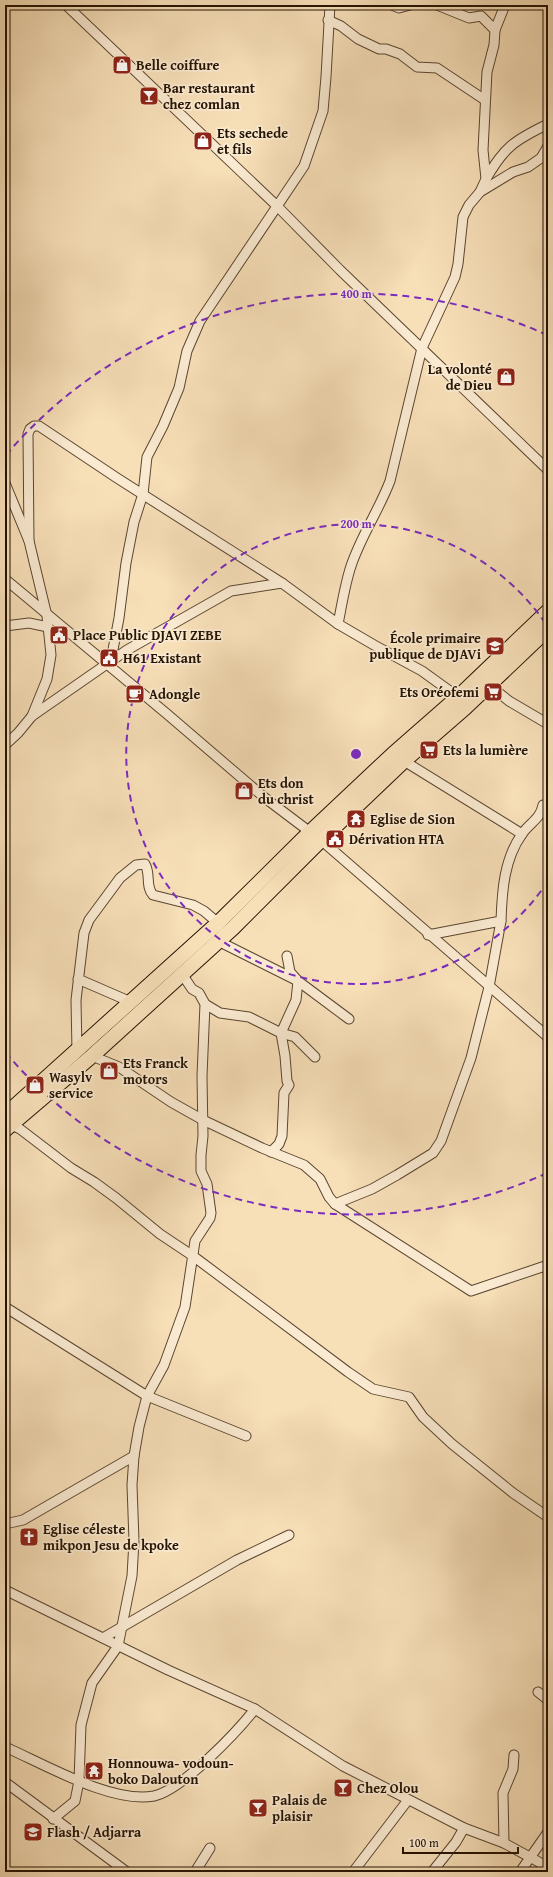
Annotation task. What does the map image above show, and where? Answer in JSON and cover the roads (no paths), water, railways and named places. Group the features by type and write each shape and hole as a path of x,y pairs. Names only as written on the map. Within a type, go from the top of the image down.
{"main road":[{"path":"7,1123 92,1056 218,941 393,754 458,697 548,611"},
{"path":"7,1123 77,1051 315,836 404,761 489,685 548,629"}],"street":[{"path":"66,5 277,206 340,270 548,470"},
{"path":"109,662 119,618 126,563 134,522 143,494 147,457 163,426 179,388 187,351 200,321 304,166 323,110 330,5"},
{"path":"392,5 399,8 410,5"},
{"path":"437,5 456,8 468,18 481,16 495,30"},
{"path":"486,179 483,150 485,100 488,72 494,45 495,30 505,5"},
{"path":"328,20 341,26 358,39 378,49 386,49 400,54 417,67 437,68 485,100"},
{"path":"338,624 351,566 363,537 384,498 390,481 422,348 455,277 458,264 463,217 469,205 480,192 496,160 510,144 548,124"},
{"path":"480,192 513,172 528,167 540,158 548,146"},
{"path":"29,542 28,434 30,429 34,426 39,426 282,583 338,624 422,671 458,697"},
{"path":"5,483 29,542 47,616 51,655 47,679 32,716"},
{"path":"5,579 47,616 109,662 265,798 315,836 428,935 548,1036"},
{"path":"5,745 18,733 32,716 76,684 109,662 216,598 231,591 282,583"},
{"path":"5,626 29,623 48,627"},
{"path":"489,685 509,701 548,724"},
{"path":"404,761 522,834"},
{"path":"335,1204 372,1189 433,1153 441,1141 471,1058 489,987 500,921 505,873 513,850 522,834 541,814 543,805"},
{"path":"77,1051 76,1000 81,946 89,920 120,878 136,865 144,864 148,868 148,890 153,895 193,905 204,911 218,924"},
{"path":"428,935 500,921"},
{"path":"218,941 298,981 349,1019"},
{"path":"271,1152 279,1144 282,1136 284,1093 289,1085 287,1081 281,1033 296,1000 298,981 290,972 287,963 287,956"},
{"path":"182,974 192,989 199,993 205,1004 216,1012 249,1017 281,1033 295,1037 315,1057"},
{"path":"78,979 131,1002"},
{"path":"53,1819 75,1802 79,1780 80,1725 92,1683 118,1646 123,1628 132,1576 134,1542 132,1485 134,1456 147,1396 164,1365 185,1307 195,1241 210,1218 211,1213 207,1184 201,1171 203,1120 202,1076 205,1004"},
{"path":"92,1056 119,1067 171,1102 203,1120 271,1152 291,1159 312,1171 320,1180 329,1197 335,1204 471,1291 548,1265"},
{"path":"7,1123 20,1129 71,1168 94,1182 160,1234 193,1256 348,1372 373,1389 409,1397 423,1416 452,1444 513,1493 548,1518"},
{"path":"5,1307 147,1396 246,1436"},
{"path":"5,1524 23,1520 134,1456"},
{"path":"103,1638 123,1628 237,1560 289,1535"},
{"path":"5,1590 118,1646 255,1709 343,1766 464,1828 504,1843 548,1867"},
{"path":"538,1692 548,1700"},
{"path":"5,1747 79,1780 113,1793 136,1797 153,1796 162,1794 173,1787 211,1756 237,1732 255,1709"},
{"path":"504,1843 503,1793 512,1769 514,1755"},
{"path":"5,1782 53,1819 127,1872"},
{"path":"353,1872 408,1800"},
{"path":"432,1872 456,1842 464,1828"},
{"path":"520,1872 548,1832"},
{"path":"195,1872 210,1848"}],"place":[{"name":"Belle coiffure","path":"122,65"},
{"name":"Bar restaurant chez comlan","path":"149,96"},
{"name":"Ets sechede et fils","path":"203,141"},
{"name":"La volonté de Dieu","path":"506,377"},
{"name":"Place Public DJAVI ZEBE","path":"59,635"},
{"name":"École primaire publique de DJAVi","path":"495,646"},
{"name":"H61 Existant","path":"109,658"},
{"name":"Ets Oréofemi","path":"493,692"},
{"name":"Adongle","path":"135,694"},
{"name":"Ets la lumière","path":"429,750"},
{"name":"Ets don du christ","path":"244,791"},
{"name":"Eglise de Sion","path":"356,819"},
{"name":"Dérivation HTA","path":"335,839"},
{"name":"Ets Franck motors","path":"109,1071"},
{"name":"Wasylv service","path":"35,1085"},
{"name":"Eglise céleste mikpon Jesu de kpoke","path":"29,1537"},
{"name":"Honnouwa- vodoun- boko Dalouton","path":"94,1771"},
{"name":"Chez Olou","path":"343,1788"},
{"name":"Palais de plaisir","path":"258,1808"},
{"name":"Flash / Adjarra","path":"33,1832"}]}
